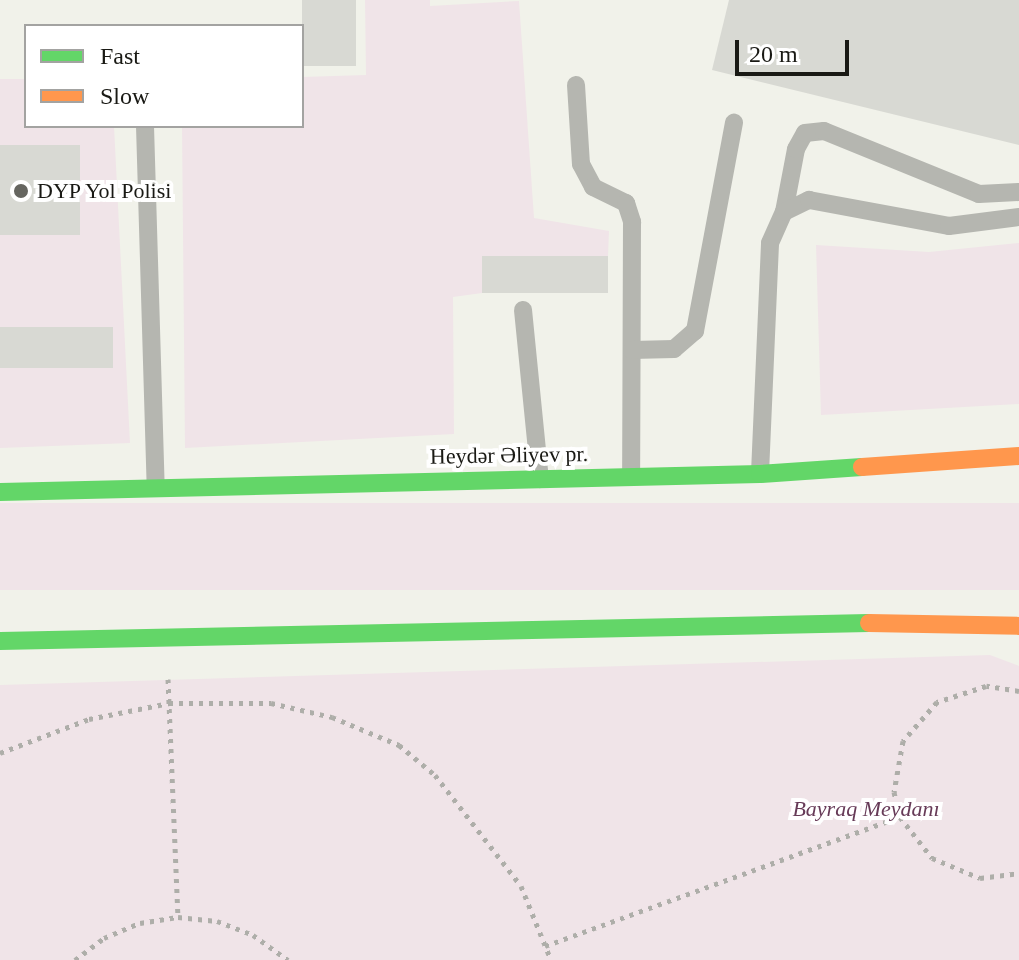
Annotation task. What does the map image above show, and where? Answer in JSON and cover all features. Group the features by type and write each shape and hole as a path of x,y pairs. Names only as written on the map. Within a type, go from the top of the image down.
{"main road":[{"name":"Heydər Əliyev pr.","path":"0,492 760,474 1019,456"},
{"path":"0,641 935,622 1019,626"}],"lane":[{"path":"576,85 581,164 593,187 626,203 632,222 631,477"},
{"path":"632,350 674,349 695,331 734,123"},
{"path":"145,128 156,487"},
{"path":"760,474 770,243 784,212 796,149 805,133 824,131 979,194 1019,192"},
{"path":"784,212 809,200 949,226 1019,217"},
{"path":"523,310 540,479"}],"path":[{"path":"166,638 178,917"},
{"path":"1019,691 986,686 961,690 917,719 895,766 900,817 932,858 955,871 980,878 1019,873"},
{"path":"0,753 89,719 169,703 271,703 332,717 399,745 435,775 488,838 521,886 551,960"},
{"path":"545,946 900,817"},
{"path":"75,960 128,928 178,917 217,921 253,935 288,960"}],"green space":[{"path":"365,0 430,0 430,6 519,1 534,218 609,231 608,256 482,256 482,293 453,297 454,434 185,448 182,128 304,128 304,77 366,75"},
{"path":"0,79 24,79 24,128 114,128 130,443 0,448"},
{"path":"1019,243 1019,404 821,415 816,245 929,252"},
{"path":"0,503 1019,503 1019,590 0,590"},
{"name":"Bayraq Meydanı","path":"990,655 1019,666 1019,960 0,960 0,685"}],"building":[{"path":"302,0 356,0 356,66 304,66"},
{"path":"729,0 1019,0 1019,145 712,70"},
{"path":"0,145 80,145 80,235 0,235"},
{"path":"482,256 608,256 608,293 482,293"},
{"path":"0,327 113,327 113,368 0,368"}],"traffic: fast":[{"path":"0,492 760,474 862,467"},
{"path":"0,641 869,623"}],"traffic: slow":[{"path":"862,467 1019,456"},
{"path":"869,623 1019,626"}],"place":[{"name":"DYP Yol Polisi","path":"21,191"}]}
